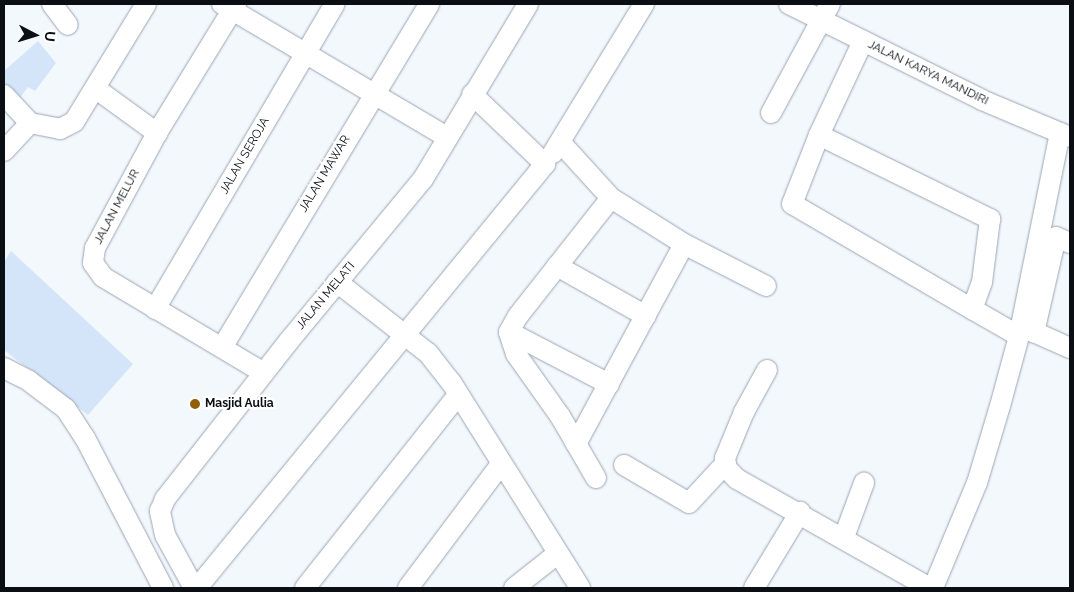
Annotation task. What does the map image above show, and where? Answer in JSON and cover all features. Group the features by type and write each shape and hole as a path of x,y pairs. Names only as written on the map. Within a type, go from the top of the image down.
{"street":[{"path":"52,4 68,25"},
{"path":"4,94 30,123 60,128 74,122 146,4"},
{"name":"JALAN SEROJA","path":"155,308 335,4"},
{"name":"JALAN MAWAR","path":"223,346 429,4"},
{"name":"JALAN MELATI","path":"195,588 166,535 160,512 165,499 337,282 423,179 472,94 528,4"},
{"path":"195,588 408,335 545,164 560,143 644,4"},
{"name":"JALAN KARYA MANDIRI","path":"789,4 826,12 863,41 982,100 1067,134"},
{"path":"230,6 447,137"},
{"name":"JALAN MELUR","path":"230,6 157,133 95,248 93,263 103,277 223,346 264,373"},
{"path":"771,113 826,12"},
{"path":"863,41 819,135 792,204 1019,336"},
{"path":"95,88 157,133"},
{"path":"472,94 545,164"},
{"path":"4,151 30,123"},
{"path":"726,463 737,479 800,512 932,588 977,483 1019,336 1067,134"},
{"path":"819,135 990,219 982,282 972,309"},
{"path":"560,143 611,198 684,244 766,286"},
{"path":"510,332 557,266 611,198"},
{"path":"1070,243 1056,237 1034,332 1070,348"},
{"path":"576,444 684,244"},
{"path":"557,266 646,316"},
{"path":"337,282 408,335 428,353 458,395 556,554 580,588"},
{"path":"510,332 609,384"},
{"path":"510,332 516,354 576,444 596,478"},
{"path":"4,368 29,381 66,409 86,438 163,588"},
{"path":"624,465 689,503 726,463 744,412 767,370"},
{"path":"305,588 458,395"},
{"path":"408,588 501,464"},
{"path":"844,537 864,483"},
{"path":"754,588 800,512"},
{"path":"514,588 556,554"}],"shaded area":[{"path":"38,41 56,63 35,91 28,87 14,106 4,95 4,71"},
{"path":"11,251 133,364 88,415 4,350 4,262"}],"place":[{"name":"Masjid Aulia","path":"195,404"}]}
